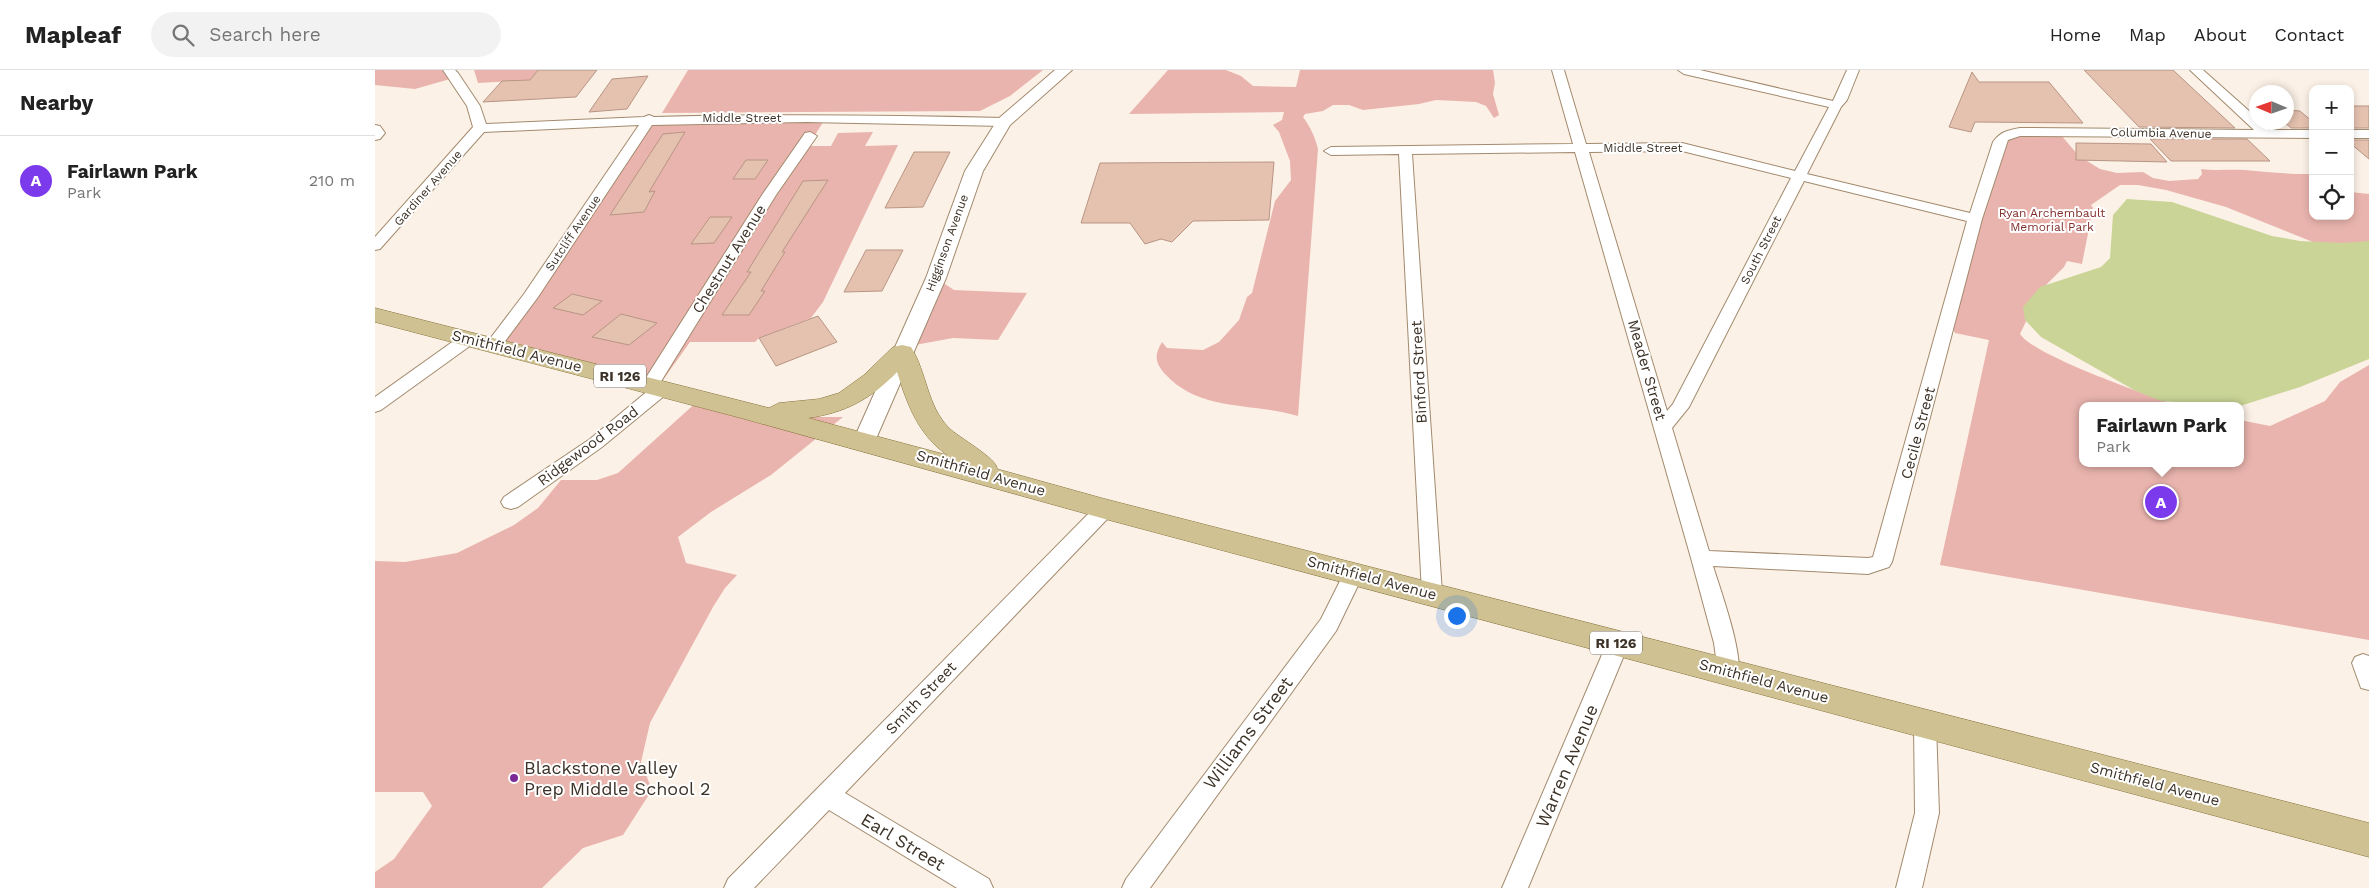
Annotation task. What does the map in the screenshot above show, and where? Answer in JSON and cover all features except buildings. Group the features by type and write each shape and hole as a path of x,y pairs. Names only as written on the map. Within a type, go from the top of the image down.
{"main road":[{"name":"Smithfield Avenue","path":"375,315 657,386 865,441 1105,509 1432,593 2369,841"},
{"path":"750,412 802,411 846,401 878,379 902,353 927,418 932,425 963,454 1003,480"}],"street":[{"path":"449,70 469,96 481,123 480,128"},
{"name":"Higginson Avenue","path":"865,441 936,278 962,199 974,171 1004,122 1064,70"},
{"name":"Meader Street","path":"1558,70 1701,558 1725,643 1729,672"},
{"path":"1684,70 1836,105"},
{"name":"South Street","path":"1663,427 1680,407 1836,105 1841,100 1853,70"},
{"path":"2196,70 2266,134"},
{"name":"Middle Street","path":"480,128 649,120 919,119 1004,122"},
{"name":"Sutcliff Avenue","path":"494,344 530,297 649,120"},
{"name":"Gardiner Avenue","path":"375,246 480,128"},
{"name":"Columbia Avenue","path":"2010,133 2309,134"},
{"name":"Cecile Street","path":"1701,558 1868,566 1882,562 1975,218 1999,142 2010,133"},
{"path":"2354,134 2369,134"},
{"name":"Chestnut Avenue","path":"657,386 769,195 810,136"},
{"name":"Middle Street","path":"1331,152 1683,147 1975,218"},
{"name":"Binford Street","path":"1405,151 1432,593"},
{"path":"375,406 469,339"},
{"name":"Ridgewood Road","path":"511,502 597,443 657,386"},
{"name":"Smith Street","path":"737,888 1105,509"},
{"name":"Williams Street","path":"1135,888 1329,625 1353,573"},
{"name":"Warren Avenue","path":"1515,888 1618,643"},
{"path":"1909,888 1927,813 1925,724"},
{"name":"Earl Street","path":"827,795 980,888"}],"green space":[{"path":"375,70 454,70 457,77 415,89 375,85"},
{"path":"474,70 538,70 530,80 478,83"},
{"path":"688,70 1043,70 1010,96 980,111 662,113"},
{"path":"1168,70 1226,70 1241,76 1253,86 1296,87 1300,70 1493,70 1495,83 1493,94 1499,115 1494,118 1486,106 1476,102 1436,100 1419,104 1363,110 1349,105 1333,105 1323,111 1305,114 1303,117 1316,140 1318,149 1298,416 1211,401 1179,386 1159,366 1157,355 1162,342 1167,348 1203,350 1219,342 1239,320 1247,297 1252,293 1275,201 1291,180 1290,161 1279,132 1273,125 1282,120 1284,112 1129,114"},
{"path":"649,119 825,119 810,146 831,146 838,133 873,132 865,146 898,145 823,302 811,318 759,338 755,342 690,342 658,387 494,344"},
{"name":"Ryan Archembault Memorial Park","path":"2010,134 2060,134 2079,156 2100,169 2117,173 2143,172 2153,178 2169,181 2198,179 2202,174 2201,169 2308,174 2309,220 2354,220 2354,192 2369,194 2369,252 2313,242 2226,207 2166,190 2138,185 2120,185 2091,205 2093,208 2082,264 2067,261 2064,267 2041,290 2020,334 2046,353 2068,364 2167,402 2079,402 2079,467 2244,467 2244,421 2270,426 2325,401 2340,382 2369,365 2369,640 1940,565 1989,340 1955,333 1953,329 1981,220"},
{"path":"936,278 954,290 1027,293 998,340 953,338 904,347"},
{"name":"Blackstone Valley Prep Middle School 2","path":"699,400 811,417 843,417 771,475 711,512 678,537 686,563 737,575 725,588 713,607 650,723 641,762 652,790 623,835 583,848 542,888 375,888 375,872 394,859 432,806 423,792 375,792 375,561 405,562 457,553 514,525 538,508 561,480 597,480 618,473"}],"shaded area":[{"path":"2127,199 2172,202 2272,236 2300,241 2344,243 2369,241 2369,359 2300,387 2244,405 2244,402 2161,401 2134,390 2041,337 2025,320 2023,307 2040,287 2101,267 2110,258 2113,215"}],"place":[{"name":"Fairlawn Park","path":"2161,502"},
{"name":"Blackstone Valley Prep Middle School 2","path":"514,778"}]}
